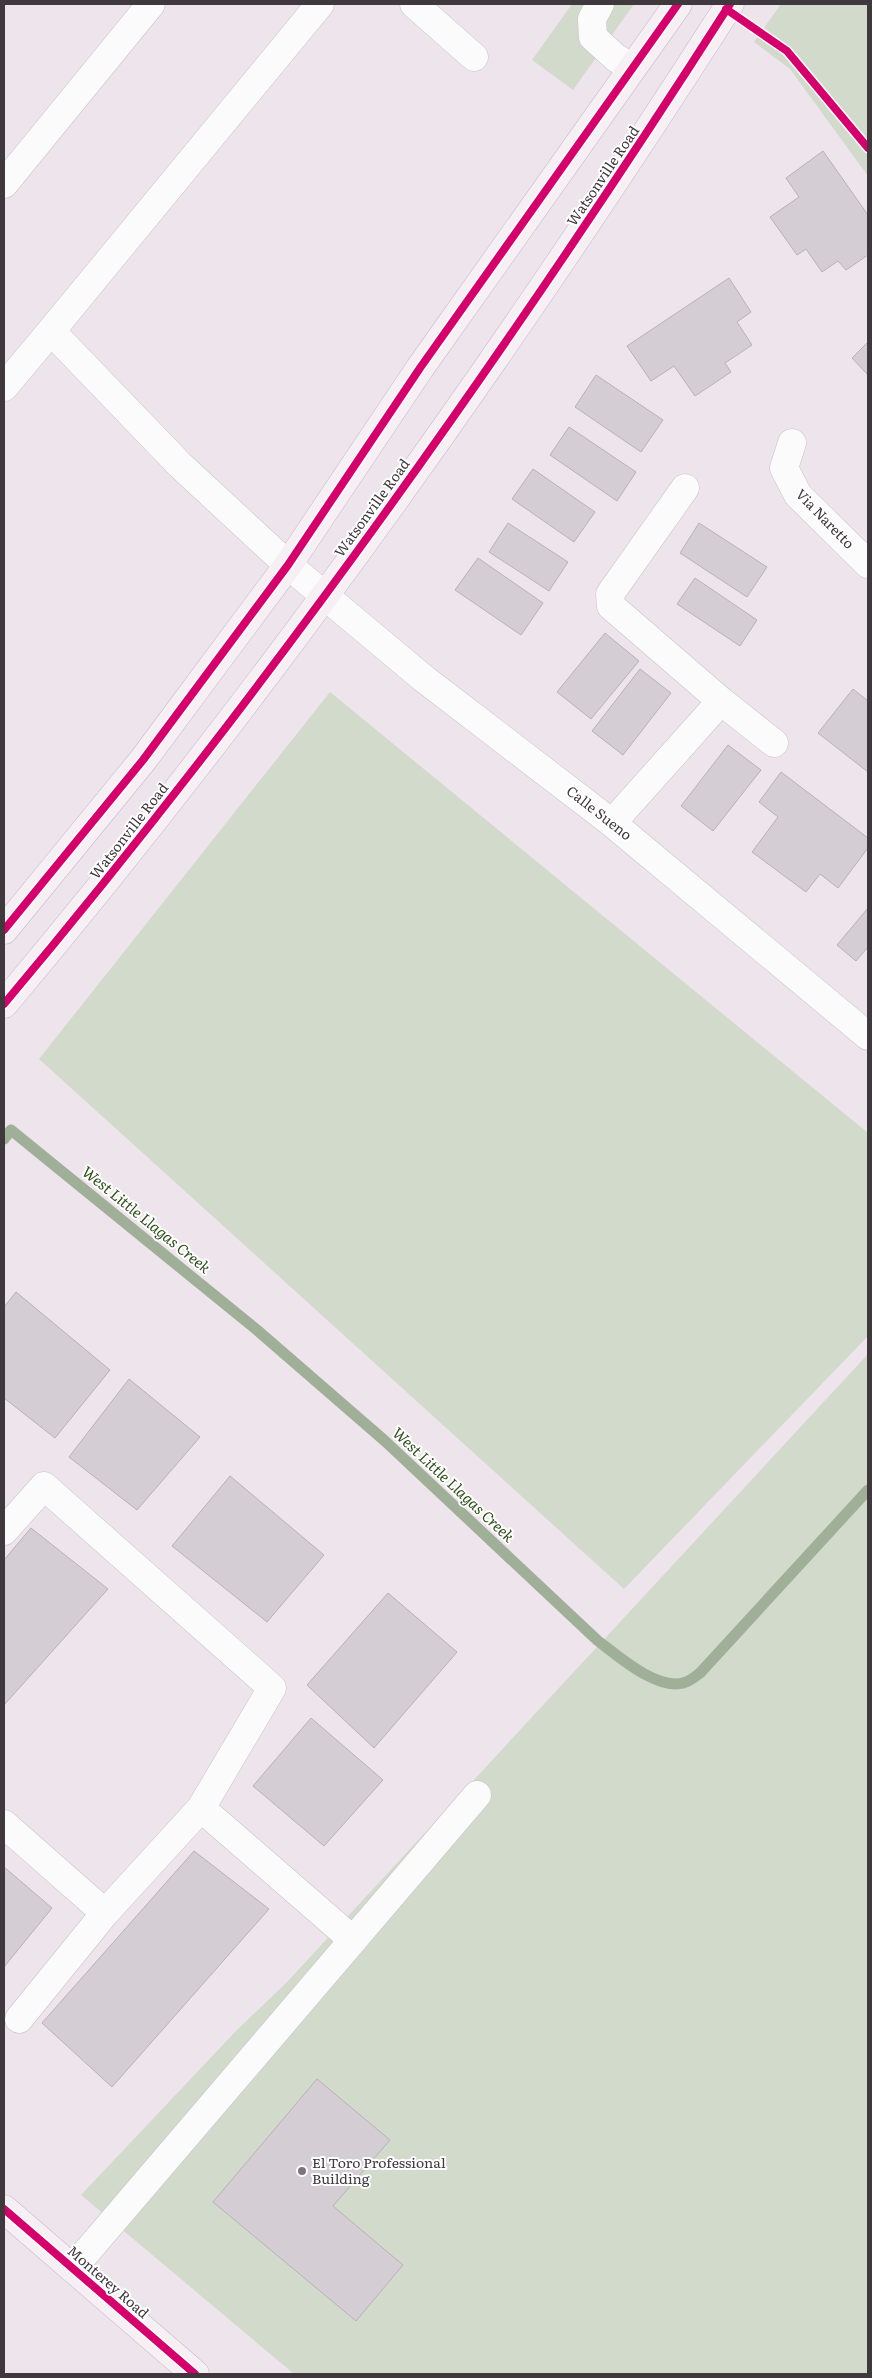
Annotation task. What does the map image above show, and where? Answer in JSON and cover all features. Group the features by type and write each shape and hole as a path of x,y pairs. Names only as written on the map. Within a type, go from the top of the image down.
{"main road":[{"path":"4,930 143,760 288,565 420,368 678,4"},
{"name":"Watsonville Road","path":"4,1004 144,833 325,596 520,320 630,158 730,4"},
{"name":"Monterey Road","path":"4,2209 195,2374"}],"street":[{"path":"4,184 151,4"},
{"path":"4,387 320,4"},
{"path":"414,4 474,56"},
{"path":"600,4 592,19 592,37 616,58 632,67"},
{"name":"Calle Sueno","path":"52,330 180,465 288,565 423,678 612,822 868,1036"},
{"name":"Via Naretto","path":"792,443 784,468 798,495 868,564"},
{"path":"685,488 610,594 611,606 774,744"},
{"path":"612,822 721,701"},
{"path":"4,1531 44,1486 272,1688 201,1808 105,1913 19,2019"},
{"path":"73,2268 478,1795"},
{"path":"201,1808 354,1940"},
{"path":"4,1824 105,1913"}],"green space":[{"path":"572,4 634,4 573,90 532,60"},
{"path":"781,4 868,4 868,176 790,69 754,42"},
{"path":"330,692 868,1133 868,1336 624,1589 39,1059"},
{"path":"868,1354 868,2374 294,2374 81,2195 235,2032 287,1982"}],"building":[{"path":"823,151 868,215 868,255 846,270 838,261 822,272 806,249 797,255 770,217 799,197 786,178"},
{"path":"729,278 751,312 737,322 752,345 725,363 731,372 695,396 674,366 651,381 627,346"},
{"path":"868,342 868,375 852,358"},
{"path":"596,375 663,420 641,452 575,407"},
{"path":"569,427 636,472 617,501 550,455"},
{"path":"533,469 595,512 574,542 512,499"},
{"path":"508,523 568,562 549,591 489,552"},
{"path":"699,523 767,567 747,597 680,553"},
{"path":"478,558 543,603 521,635 455,590"},
{"path":"695,578 757,620 740,646 677,604"},
{"path":"605,633 639,661 591,719 557,692"},
{"path":"640,669 671,693 623,755 592,731"},
{"path":"853,689 868,701 868,772 818,733"},
{"path":"728,745 761,770 713,831 681,806"},
{"path":"781,772 868,838 868,848 838,888 820,874 806,892 752,852 778,817 759,802"},
{"path":"868,908 868,947 856,961 837,945"},
{"path":"16,1292 110,1370 55,1438 4,1398 4,1307"},
{"path":"129,1379 200,1437 137,1510 69,1457"},
{"path":"230,1476 324,1555 267,1622 172,1546"},
{"path":"31,1528 108,1589 4,1705 4,1560"},
{"path":"388,1593 457,1652 374,1748 307,1685"},
{"path":"311,1718 383,1780 324,1846 253,1786"},
{"path":"194,1851 269,1909 112,2087 42,2023"},
{"path":"4,1867 52,1908 4,1967"},
{"name":"El Toro Professional Building","path":"317,2079 390,2140 333,2206 403,2265 356,2321 213,2202"}],"waterway":[{"name":"West Little Llagas Creek","path":"4,1139 11,1130 257,1330 385,1441 597,1640 649,1677 672,1684 683,1683 700,1673 868,1490"}],"cycle path":[{"path":"4,930 143,760 288,565 420,368 678,4"},
{"path":"4,1004 198,764 292,641 383,516 473,390 560,262 730,4"},
{"path":"726,9 787,51 868,148"},
{"path":"4,2209 195,2374"}],"place":[{"name":"El Toro Professional Building","path":"302,2171"}]}
